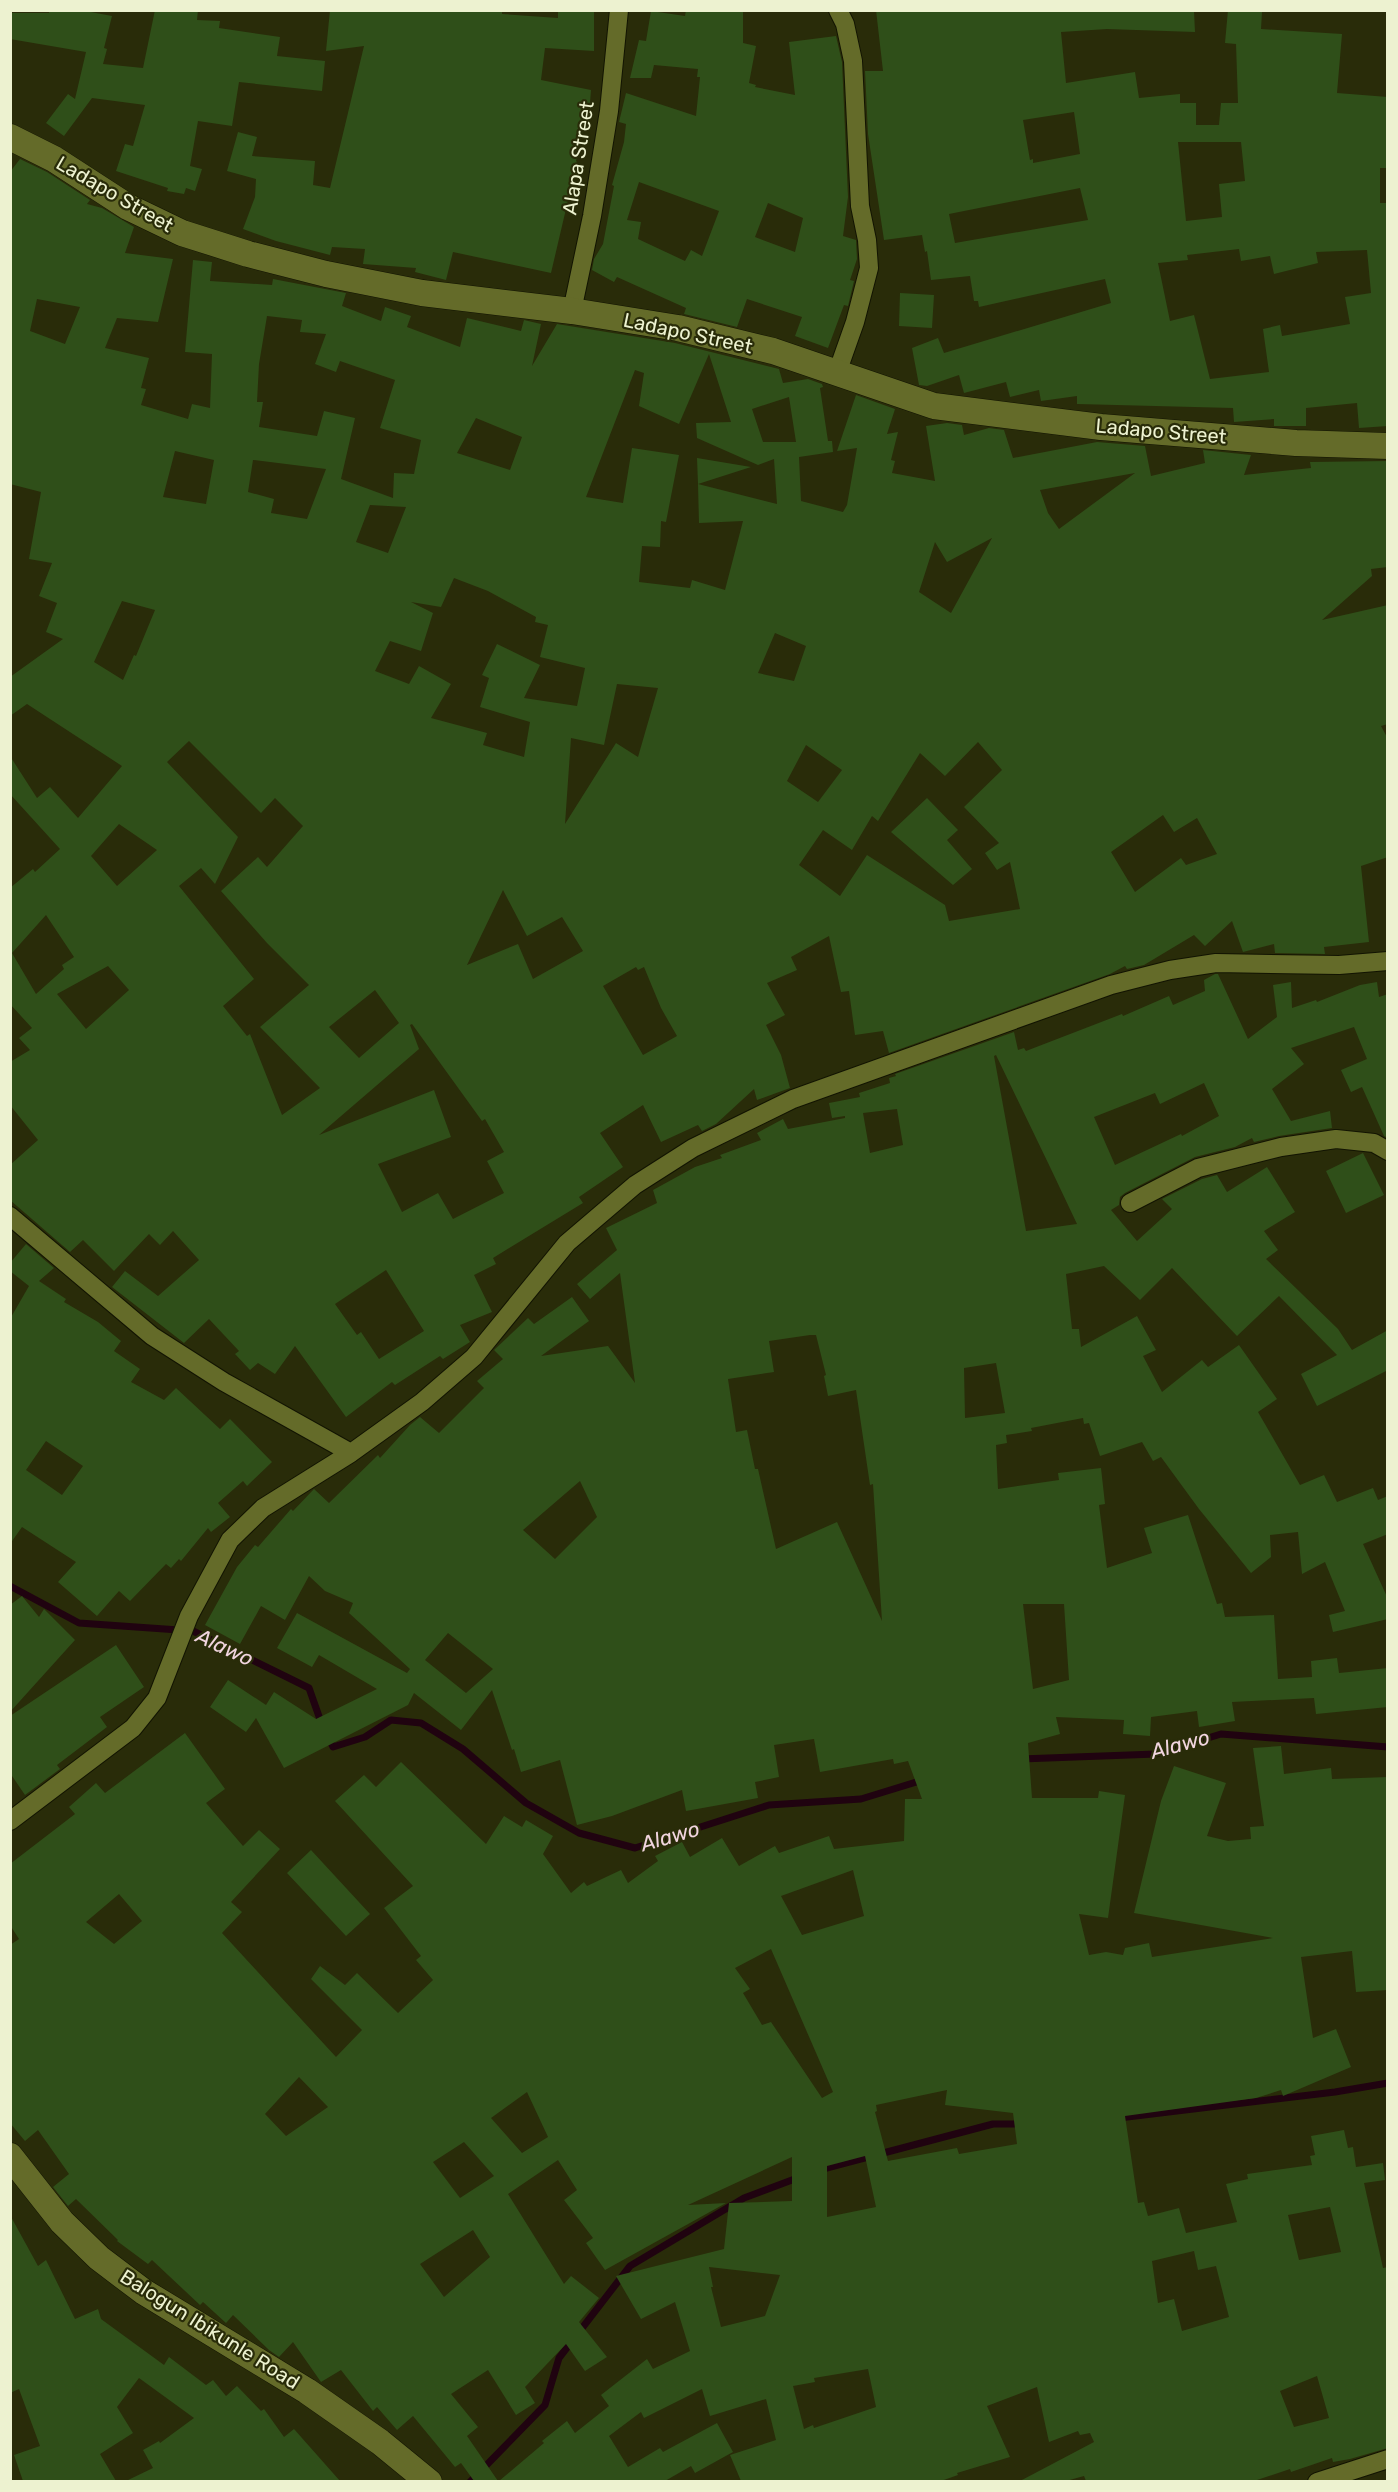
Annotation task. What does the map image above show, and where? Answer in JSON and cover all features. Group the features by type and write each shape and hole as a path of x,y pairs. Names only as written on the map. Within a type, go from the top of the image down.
{"main road":[{"name":"Ladapo Street","path":"10,138 54,159 128,207 182,233 248,254 326,274 422,293 572,311 689,331 773,351 934,406 1101,427 1296,443 1388,446"},
{"name":"Balogun Ibikunle Road","path":"10,2156 62,2222 99,2258 144,2292 307,2391 380,2442 429,2481"}],"street":[{"name":"Alapa Street","path":"572,311 592,216 609,111 619,10"},
{"path":"837,374 855,322 869,268 860,195 853,61 845,24 838,10"},
{"path":"10,1821 133,1728 157,1698 189,1616 230,1540 263,1508 351,1453 422,1402 474,1357 567,1243 634,1185 693,1148 793,1098 1111,985 1170,970 1216,963 1339,965 1388,961"},
{"path":"1130,1203 1198,1168 1281,1147 1336,1139 1374,1143 1388,1151"},
{"path":"10,1216 152,1336 224,1382 351,1453"},
{"path":"1317,2481 1388,2459"}],"building":[{"path":"49,10 80,10 112,16 104,48 107,49 103,64 143,68 155,10 198,10 197,20 220,21 219,28 280,37 277,56 325,61 322,91 239,82 232,126 198,121 190,166 202,169 195,191 186,188 184,194 167,191 168,188 116,171 125,144 133,146 145,105 92,98 64,136 46,123 68,94 75,99 86,52 10,39 10,13 49,13"},
{"path":"330,10 502,10 502,14 558,18 558,10 594,10 594,51 545,48 541,80 591,90 589,115 587,114 551,273 453,252 446,280 415,272 416,268 363,264 365,249 332,247 330,255 276,241 243,229 255,197 256,179 227,171 238,132 257,137 252,156 315,161 313,185 330,188 364,46 326,51"},
{"path":"686,10 743,10 743,43 756,46 749,83 756,85 755,87 795,95 789,42 836,36 842,62 848,197 843,236 856,240 857,259 850,280 854,281 848,306 844,305 828,348 795,336 802,317 747,299 737,327 684,314 686,308 617,277 614,282 592,270 594,259 603,244 614,186 612,185 624,142 626,124 619,122 626,93 696,116 700,77 697,77 698,69 654,65 651,78 630,78 639,40 646,41 651,11 685,16","holes":["639,182 719,211 702,256 691,250 685,261 638,239 641,222 627,220","768,203 803,218 795,252 755,237"]},
{"path":"876,10 1194,11 1195,32 1107,29 1061,32 1066,83 1135,72 1139,98 1180,94 1180,103 1196,103 1196,125 1219,125 1221,103 1238,103 1236,44 1225,43 1228,10 1262,12 1261,29 1342,34 1337,93 1388,97 1388,168 1380,168 1380,203 1388,203 1388,426 1359,428 1357,403 1306,408 1306,426 1274,426 1274,419 1234,422 1233,408 1077,404 1077,396 1041,401 1039,390 1010,397 1006,382 964,393 959,375 927,386 919,385 912,348 938,338 944,353 1111,303 1105,279 979,307 978,301 974,301 970,276 931,280 922,235 884,240 868,134 865,71 883,71","holes":["1074,112 1080,154 1033,163 1033,159 1030,160 1023,120","1178,142 1241,142 1245,181 1219,184 1222,217 1186,221","1080,188 1088,220 955,243 949,214","1239,249 1241,261 1270,256 1274,274 1318,263 1316,252 1367,250 1371,293 1345,297 1350,324 1282,336 1280,325 1263,329 1269,372 1210,379 1194,315 1170,321 1158,263 1188,260 1187,255"]},
{"path":"20,159 47,172 90,200 87,204 102,208 134,227 125,253 173,259 158,322 117,318 105,348 149,358 141,388 146,389 141,405 188,419 192,404 210,408 212,354 185,352 193,260 212,262 210,281 272,285 273,279 346,293 342,306 381,321 385,307 411,316 407,327 460,347 467,318 521,331 524,320 541,324 532,366 557,324 675,343 779,369 783,383 808,379 822,384 823,387 820,388 828,441 832,441 833,452 799,457 801,501 843,512 847,505 857,448 837,451 856,395 895,409 887,434 898,432 891,460 895,461 892,473 935,481 926,426 947,423 962,425 964,435 989,428 1004,430 1013,458 1097,442 1145,446 1151,476 1205,463 1203,450 1251,455 1244,475 1311,468 1310,462 1388,461 1388,567 1371,569 1372,576 1322,620 1388,605 1388,724 1381,726 1388,739 1388,857 1361,866 1369,942 1324,947 1325,954 1275,953 1274,944 1243,952 1232,921 1205,946 1194,935 1144,965 1127,969 1125,966 1110,974 889,1053 883,1031 855,1035 849,991 841,992 829,936 791,957 797,970 767,983 785,1015 766,1025 781,1055 790,1088 757,1100 754,1089 716,1124 702,1131 698,1125 661,1142 643,1105 600,1133 623,1167 579,1197 583,1203 493,1258 496,1264 474,1275 492,1312 460,1325 470,1342 443,1359 440,1356 395,1385 392,1382 346,1417 295,1346 275,1374 258,1363 250,1370 235,1354 239,1351 209,1319 184,1343 112,1287 125,1271 158,1296 199,1260 173,1231 160,1245 149,1234 114,1271 83,1240 70,1252 10,1200 10,1165 38,1140 10,1105 10,1062 30,1050 19,1038 32,1028 10,1004 10,888 33,869 35,872 60,849 10,794 10,756 37,798 50,787 78,818 122,766 27,704 10,716 10,677 63,639 46,632 57,603 39,596 52,563 29,559 41,492 10,484 10,172","holes":["37,299 80,307 65,344 30,331","267,316 302,320 300,332 326,334 315,364 336,372 340,361 395,380 380,428 421,440 414,474 394,473 393,498 341,479 355,418 324,411 317,436 259,427 263,402 257,402 259,364","709,354 731,422 696,423 697,438 758,465 774,459 777,504 698,484 699,523 743,521 725,590 692,580 690,588 639,582 642,546 660,547 661,521 666,522 679,455 632,448 623,503 586,497 635,370 644,373 639,406 679,424","789,397 796,442 763,442 752,409","476,418 522,437 510,470 457,453","175,451 214,460 206,504 163,497","253,460 326,469 307,519 271,513 274,499 248,492","1135,473 1059,529 1048,513 1040,490","370,505 406,507 388,553 356,542","992,538 951,613 919,592 935,542 947,562","454,578 488,591 536,617 535,622 548,625 540,657 585,668 577,706 524,698 540,665 497,644 482,675 489,678 480,707 530,722 524,757 483,745 487,733 431,718 451,684 419,666 409,684 375,671 390,641 421,651 433,613 411,602 441,607","122,601 155,610 136,656 134,655 123,680 94,662","775,633 806,646 794,681 758,673","617,684 658,688 638,757 616,743 565,824 571,738 604,745","189,741 261,813 275,798 303,826 267,867 258,857 221,891 267,943 309,985 260,1027 320,1088 282,1115 250,1034 247,1036 223,1006 254,979 179,886 201,868 215,884 238,837 167,762","978,742 1002,770 964,807 999,843 985,853 997,870 1010,862 1020,909 949,921 945,905 867,855 840,896 799,865 823,830 852,850 872,816 878,821 920,753 945,776","806,745 842,770 818,802 787,781","1163,815 1174,832 1197,818 1217,854 1186,865 1181,858 1135,892 1111,852","119,824 157,850 117,886 91,856","503,890 527,936 562,917 583,951 533,979 518,944 467,965","46,915 74,957 62,965 64,969 36,994 12,953","108,966 129,990 86,1029 57,994","636,967 638,970 644,967 661,1008 677,1036 643,1055 603,986","375,990 399,1023 359,1058 329,1027","412,1024 482,1121 485,1119 504,1152 487,1161 504,1193 453,1219 438,1193 402,1212 378,1164 451,1137 434,1090 319,1135 419,1049 410,1025","386,1270 424,1331 379,1359 361,1332 357,1335 335,1304"]},
{"path":"900,293 934,295 932,328 899,326"},
{"path":"697,458 751,467 698,484"},
{"path":"927,798 958,830 947,840 972,869 953,885 891,832"},
{"path":"1218,974 1248,1039 1277,1017 1273,985 1291,982 1292,1008 1316,1000 1317,1002 1360,985 1377,982 1379,997 1388,994 1388,1138 1384,1136 1362,1087 1351,1092 1341,1070 1367,1059 1354,1027 1291,1048 1304,1064 1272,1089 1291,1121 1330,1111 1332,1128 1254,1142 1252,1138 1235,1147 1195,1157 1125,1193 1120,1197 1119,1205 1111,1210 1137,1241 1172,1209 1162,1199 1202,1179 1217,1175 1227,1192 1267,1167 1295,1212 1264,1231 1278,1250 1266,1259 1338,1329 1352,1350 1388,1330 1388,1370 1317,1406 1301,1374 1337,1355 1279,1296 1237,1336 1172,1268 1140,1300 1104,1266 1066,1274 1072,1329 1079,1329 1081,1347 1137,1316 1156,1350 1143,1356 1162,1392 1202,1360 1208,1367 1239,1345 1277,1399 1258,1412 1300,1485 1324,1475 1337,1502 1373,1488 1378,1500 1388,1496 1388,1534 1363,1544 1388,1599 1388,1619 1333,1632 1329,1615 1345,1611 1325,1562 1302,1574 1298,1532 1270,1535 1271,1557 1251,1573 1199,1509 1161,1457 1153,1461 1142,1442 1100,1456 1089,1423 1084,1424 1083,1418 1006,1435 1007,1443 996,1445 998,1489 1059,1480 1058,1473 1101,1468 1105,1504 1099,1505 1107,1568 1152,1553 1144,1528 1188,1515 1217,1604 1222,1603 1225,1617 1274,1615 1278,1679 1312,1677 1311,1661 1337,1658 1339,1673 1388,1668 1388,1707 1316,1714 1314,1698 1232,1702 1235,1721 1199,1727 1197,1711 1151,1717 1150,1736 1123,1734 1124,1720 1056,1717 1060,1734 1028,1743 1032,1798 1098,1798 1099,1791 1125,1795 1108,1918 1079,1914 1089,1955 1106,1952 1123,1955 1125,1948 1149,1943 1152,1957 1273,1938 1134,1913 1161,1801 1174,1766 1226,1783 1207,1836 1228,1841 1251,1839 1250,1827 1264,1826 1253,1748 1281,1746 1284,1774 1331,1768 1332,1779 1388,1777 1388,1990 1356,1992 1352,1951 1301,1957 1313,2038 1336,2029 1351,2067 1283,2096 1281,2090 1256,2098 1125,2116 1138,2203 1144,2202 1148,2216 1179,2208 1186,2233 1237,2222 1226,2184 1248,2179 1247,2174 1312,2165 1310,2156 1315,2155 1311,2136 1344,2130 1348,2148 1353,2147 1356,2167 1383,2163 1385,2180 1364,2183 1383,2268 1388,2267 1388,2448 1350,2459 1333,2462 1332,2458 1291,2472 1290,2469 1254,2481 1086,2481 1084,2476 1066,2481 1020,2481 1094,2442 1090,2433 1080,2435 1078,2431 1049,2442 1037,2387 987,2406 1010,2457 957,2473 958,2475 941,2481 741,2481 730,2455 776,2440 766,2399 710,2416 702,2389 644,2418 641,2412 609,2436 628,2467 660,2448 663,2452 717,2423 733,2452 695,2473 691,2466 665,2481 499,2481 567,2421 575,2433 609,2406 601,2395 647,2359 653,2369 690,2351 675,2302 641,2319 616,2276 724,2249 729,2203 792,2201 792,2157 688,2205 726,2203 605,2270 586,2243 593,2238 564,2200 577,2190 558,2160 508,2194 564,2284 571,2276 599,2298 579,2322 607,2357 585,2371 566,2344 525,2387 535,2403 516,2415 488,2370 451,2394 478,2427 467,2436 498,2481 474,2481 461,2463 455,2467 413,2416 397,2430 377,2407 373,2411 341,2370 321,2382 293,2342 279,2357 233,2315 226,2323 203,2302 200,2305 152,2260 148,2264 117,2241 76,2199 68,2206 53,2187 69,2174 38,2130 25,2141 10,2123 10,1945 19,1939 10,1925 10,1864 75,1814 69,1807 96,1783 105,1793 185,1733 225,1789 206,1803 243,1846 259,1830 280,1849 231,1902 242,1912 222,1933 336,2057 362,2030 311,1979 320,1966 345,1985 357,1973 398,2013 433,1980 416,1960 421,1956 384,1908 413,1886 335,1801 364,1775 376,1787 401,1762 486,1844 504,1816 522,1827 526,1820 553,1836 543,1854 571,1893 584,1882 587,1886 621,1870 628,1883 658,1861 655,1856 682,1842 690,1857 722,1838 739,1866 775,1846 779,1853 829,1836 834,1849 904,1841 905,1799 922,1799 908,1761 894,1764 893,1759 820,1772 814,1739 774,1745 779,1777 755,1782 758,1798 686,1811 682,1790 612,1816 577,1825 560,1760 521,1772 492,1690 461,1730 414,1693 408,1705 284,1768 256,1718 246,1732 210,1707 228,1680 266,1705 274,1692 316,1719 377,1689 319,1655 312,1667 277,1648 297,1613 407,1673 410,1669 349,1613 353,1603 325,1591 309,1576 285,1620 261,1606 240,1644 205,1625 237,1567 255,1545 258,1547 291,1509 293,1511 314,1489 329,1503 378,1455 380,1458 420,1417 439,1433 484,1388 477,1381 503,1359 494,1350 528,1318 534,1324 572,1297 589,1321 541,1356 608,1346 635,1383 620,1273 590,1299 577,1284 617,1250 606,1228 657,1203 653,1190 695,1167 722,1158 720,1155 761,1140 757,1133 783,1119 788,1129 845,1118 845,1116 832,1118 829,1103 860,1097 859,1093 890,1083 889,1078 896,1076 895,1074 1014,1032 1018,1050 1024,1048 1026,1051 1122,1014 1123,1016 1169,996 1173,1005 1205,991 1204,980","holes":["996,1055 1077,1224 1026,1231 994,1056","1204,1083 1219,1116 1182,1136 1181,1134 1115,1165 1094,1117 1155,1093 1160,1104","897,1109 903,1145 870,1153 863,1113","816,1335 826,1375 824,1376 828,1396 856,1390 870,1485 873,1484 882,1621 837,1522 776,1549 747,1430 736,1432 728,1379 774,1372 769,1341","996,1363 1005,1413 965,1418 964,1368","580,1481 597,1517 555,1559 523,1530","1023,1604 1064,1604 1069,1680 1033,1689","448,1633 493,1669 466,1693 425,1660","853,1870 864,1916 802,1935 781,1896","119,1894 142,1921 114,1944 86,1922","771,1949 833,2092 822,2098 771,2022 762,2025 743,1993 750,1989 735,1968","299,2077 328,2107 286,2136 265,2114","947,2090 945,2105 1013,2113 1017,2144 959,2154 957,2148 888,2161 875,2112 877,2111 876,2105","527,2092 548,2137 522,2153 491,2118","464,2142 494,2176 460,2198 433,2162","865,2156 876,2207 827,2217 827,2166","1330,2207 1341,2252 1299,2260 1288,2215","473,2230 490,2257 444,2297 420,2264","1194,2251 1198,2270 1216,2266 1229,2317 1182,2331 1174,2299 1158,2303 1152,2261","709,2267 780,2275 765,2316 721,2327 711,2287 713,2287","868,2369 876,2407 814,2428 813,2425 804,2429 793,2386 815,2382 814,2378","1317,2376 1329,2418 1294,2427 1280,2391"]},
{"path":"1363,1153 1384,1195 1346,1213 1326,1171"},
{"path":"26,1244 54,1268 39,1281 66,1299 64,1302 98,1322 121,1341 114,1351 140,1369 131,1382 164,1400 176,1388 220,1429 230,1419 272,1462 247,1486 243,1481 218,1503 230,1517 211,1532 208,1528 181,1561 179,1559 171,1568 166,1564 130,1601 119,1591 97,1616 58,1582 76,1562 22,1527 10,1544 10,1319 29,1286 10,1271 10,1263","holes":["46,1441 83,1466 62,1495 26,1470"]},
{"path":"22,1596 39,1617 44,1609 75,1640 10,1712 10,1605"},
{"path":"116,1645 144,1687 100,1717 107,1727 57,1765 60,1769 25,1795 10,1773 10,1716"},
{"path":"311,1850 370,1914 346,1936 287,1873"},
{"path":"10,2215 38,2266 46,2260 75,2319 98,2309 101,2319 164,2365 169,2357 206,2385 213,2380 226,2396 237,2386 261,2411 264,2409 284,2437 294,2429 340,2481 126,2481 153,2468 143,2450 159,2441 160,2443 194,2418 139,2378 117,2407 133,2433 100,2454 116,2481 23,2481 14,2455 40,2446 19,2389 10,2393"}],"waterway":[{"name":"Alawo","path":"10,1586 79,1623 193,1631 309,1688 322,1725"},
{"name":"Alawo","path":"328,1737 333,1747 365,1737 391,1720 421,1723 463,1749 526,1803 579,1833 635,1848 769,1805 861,1799 923,1780"},
{"name":"Alawo","path":"1021,1759 1156,1754 1221,1734 1388,1747"},
{"path":"1119,2118 1335,2092 1388,2083"},
{"path":"819,2170 993,2124 1021,2124"},
{"path":"470,2482 545,2405 559,2358 630,2266 744,2198 800,2177"}]}
